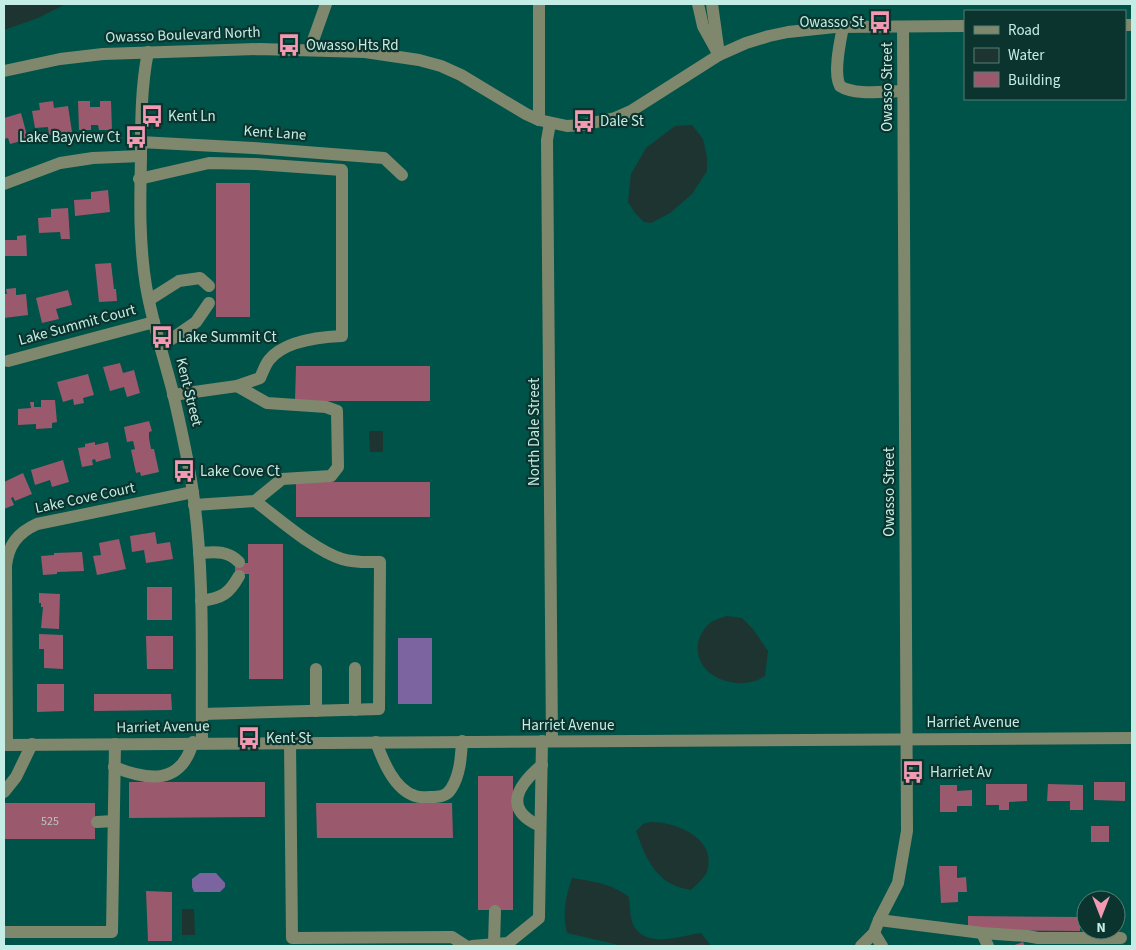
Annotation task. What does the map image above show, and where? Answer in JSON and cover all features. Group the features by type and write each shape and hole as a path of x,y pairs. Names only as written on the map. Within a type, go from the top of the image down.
{"street":[{"path":"310,49 326,4"},
{"name":"North Dale Street","path":"472,946 508,943 538,918 542,765 547,741 548,150 544,121 539,4"},
{"path":"698,4 703,26 719,55"},
{"path":"712,4 719,55"},
{"name":"Owasso Street","path":"861,946 874,933 898,883 907,831 903,26"},
{"name":"Owasso Boulevard North","path":"4,71 81,56 148,52 310,49 365,52 419,60 441,66 460,75 526,114 544,121 567,126 582,126 615,118 631,110 719,55 746,43 788,32 843,27 964,26"},
{"path":"843,27 837,79 840,86 850,91 860,92 903,91"},
{"name":"Kent Street","path":"148,52 145,66 140,142 139,179 142,251 149,300 183,435 194,499 201,601 202,714 198,742"},
{"name":"Kent Lane","path":"140,142 272,149 384,158 402,175"},
{"path":"4,184 60,162 79,159 141,156"},
{"path":"139,179 209,163 342,170 342,336 318,337 289,345 269,360 260,378 238,386 173,395"},
{"path":"149,300 179,281 200,278 209,286"},
{"path":"160,347 196,322 209,303"},
{"name":"Lake Summit Court","path":"8,361 154,322"},
{"path":"202,714 379,709 380,562 355,562 340,558 311,543 255,501 282,478 331,476 338,467 337,411 326,407 267,404 238,386"},
{"name":"Lake Cove Court","path":"5,744 6,566 11,545 18,535 27,528 37,524 194,499 255,501"},
{"path":"199,553 218,552 231,554 239,562"},
{"path":"201,601 218,599 233,587 239,576"},
{"path":"355,668 355,710"},
{"path":"316,669 316,711"},
{"name":"Harriet Avenue","path":"5,744 1132,738"},
{"path":"376,742 383,762 404,790 414,796 442,797 450,792 460,767 462,741"},
{"path":"114,767 144,777 159,777 175,771 183,764 198,742"},
{"path":"290,742 292,938 452,936 466,946"},
{"path":"4,792 16,777 32,744"},
{"path":"4,932 112,932 115,744"},
{"path":"540,826 524,817 518,806 517,794 527,777 542,765"},
{"path":"97,822 113,821"},
{"path":"494,944 495,911"},
{"path":"879,920 1030,941 1038,938 1076,938"},
{"path":"874,933 882,946"},
{"path":"982,933 988,946"}],"shaded area":[{"path":"398,638 432,638 432,704 398,704"},
{"path":"200,873 216,873 225,883 225,887 220,892 194,892 192,879"}],"water":[{"path":"4,4 66,4 38,18 4,30"},
{"path":"692,125 703,139 707,157 707,171 692,194 670,213 651,223 644,222 628,202 631,174 646,148 675,126"},
{"path":"369,431 383,431 383,452 370,452"},
{"path":"727,616 742,618 753,629 768,651 765,676 755,681 735,683 716,677 702,664 698,655 698,644 702,633 711,623"},
{"path":"651,822 672,825 683,829 701,842 707,850 709,860 707,872 691,890 670,883 649,862 636,831 643,824"},
{"path":"572,878 609,886 629,897 630,913 635,928 649,938 666,939 701,933 711,946 623,946 567,933 565,905"},
{"path":"182,909 194,909 195,935 182,935"}],"building":[{"path":"53,101 54,108 68,106 72,132 49,135 48,127 35,128 32,111 40,110 39,103"},
{"path":"78,101 90,101 90,107 100,107 100,101 111,101 112,130 99,130 98,125 91,125 91,130 79,130"},
{"path":"21,113 28,139 10,144 8,138 4,139 4,118"},
{"path":"216,183 250,183 250,317 216,317"},
{"path":"108,190 110,212 75,216 74,200 91,199 91,192"},
{"path":"68,208 70,239 61,239 60,232 39,233 38,218 51,217 51,209"},
{"path":"26,235 27,256 4,256 4,240 17,240 17,236"},
{"path":"111,263 117,301 99,302 95,264"},
{"path":"16,288 16,295 26,294 28,315 4,318 4,294 7,294 6,289"},
{"path":"68,290 72,305 56,309 59,319 42,323 36,298"},
{"path":"120,363 123,373 134,370 140,393 127,397 124,387 110,391 103,367"},
{"path":"296,366 430,366 430,401 295,401"},
{"path":"88,374 94,395 83,398 84,403 74,405 73,399 63,402 57,382"},
{"path":"41,400 55,400 57,422 52,423 52,428 36,429 36,424 18,425 18,409 31,408 30,402 34,402 34,407 41,407"},
{"path":"149,421 152,431 149,432 151,449 154,449 159,472 141,476 140,472 136,473 131,450 135,449 133,441 127,442 124,427"},
{"path":"95,442 95,445 108,442 111,458 96,462 95,459 92,460 93,465 82,467 78,448"},
{"path":"63,460 69,482 52,487 50,480 35,485 31,470"},
{"path":"23,473 32,494 15,501 13,497 11,498 14,505 4,509 4,482"},
{"path":"296,482 430,482 430,517 296,517"},
{"path":"155,532 157,544 170,542 173,559 146,563 144,550 132,552 130,536"},
{"path":"119,539 126,569 97,575 93,556 101,555 99,543"},
{"path":"248,544 283,544 283,679 249,679 249,574 235,574 235,563 248,563"},
{"path":"82,552 84,571 57,572 57,574 43,575 41,556 54,555 54,553"},
{"path":"147,587 172,587 172,620 147,620"},
{"path":"39,593 60,594 59,629 41,628 43,607 39,603"},
{"path":"39,634 63,635 63,669 44,668 44,649 39,649"},
{"path":"146,636 173,636 173,669 147,669"},
{"path":"37,684 64,684 64,711 37,712"},
{"path":"94,694 171,694 172,710 94,711"},
{"path":"478,776 513,776 513,910 478,910"},
{"path":"129,782 265,782 265,817 129,818"},
{"path":"1094,782 1125,782 1125,801 1094,800"},
{"path":"986,784 1027,784 1027,801 1009,802 1009,810 999,810 999,805 986,805"},
{"path":"1048,784 1083,785 1083,810 1070,810 1070,801 1047,801"},
{"path":"940,785 957,785 957,791 972,790 972,806 957,806 957,812 940,812"},
{"path":"4,803 95,803 95,839 4,839"},
{"path":"316,803 452,803 453,838 317,838"},
{"path":"1091,826 1109,826 1109,842 1091,842"},
{"path":"939,866 957,866 957,878 966,877 967,892 958,892 958,902 941,903"},
{"path":"146,891 172,892 172,941 148,941"},
{"path":"968,916 1076,917 1076,931 968,930"},
{"path":"1023,942 1025,946 1012,946"}],"place":[{"name":"Owasso St","path":"880,22"},
{"name":"Owasso Hts Rd","path":"289,45"},
{"name":"Kent Ln","path":"152,116"},
{"name":"Dale St","path":"584,121"},
{"name":"Lake Bayview Ct","path":"136,137"},
{"name":"Lake Summit Ct","path":"162,337"},
{"name":"Lake Cove Ct","path":"184,471"},
{"name":"Kent St","path":"249,738"},
{"name":"Harriet Av","path":"913,772"}]}
